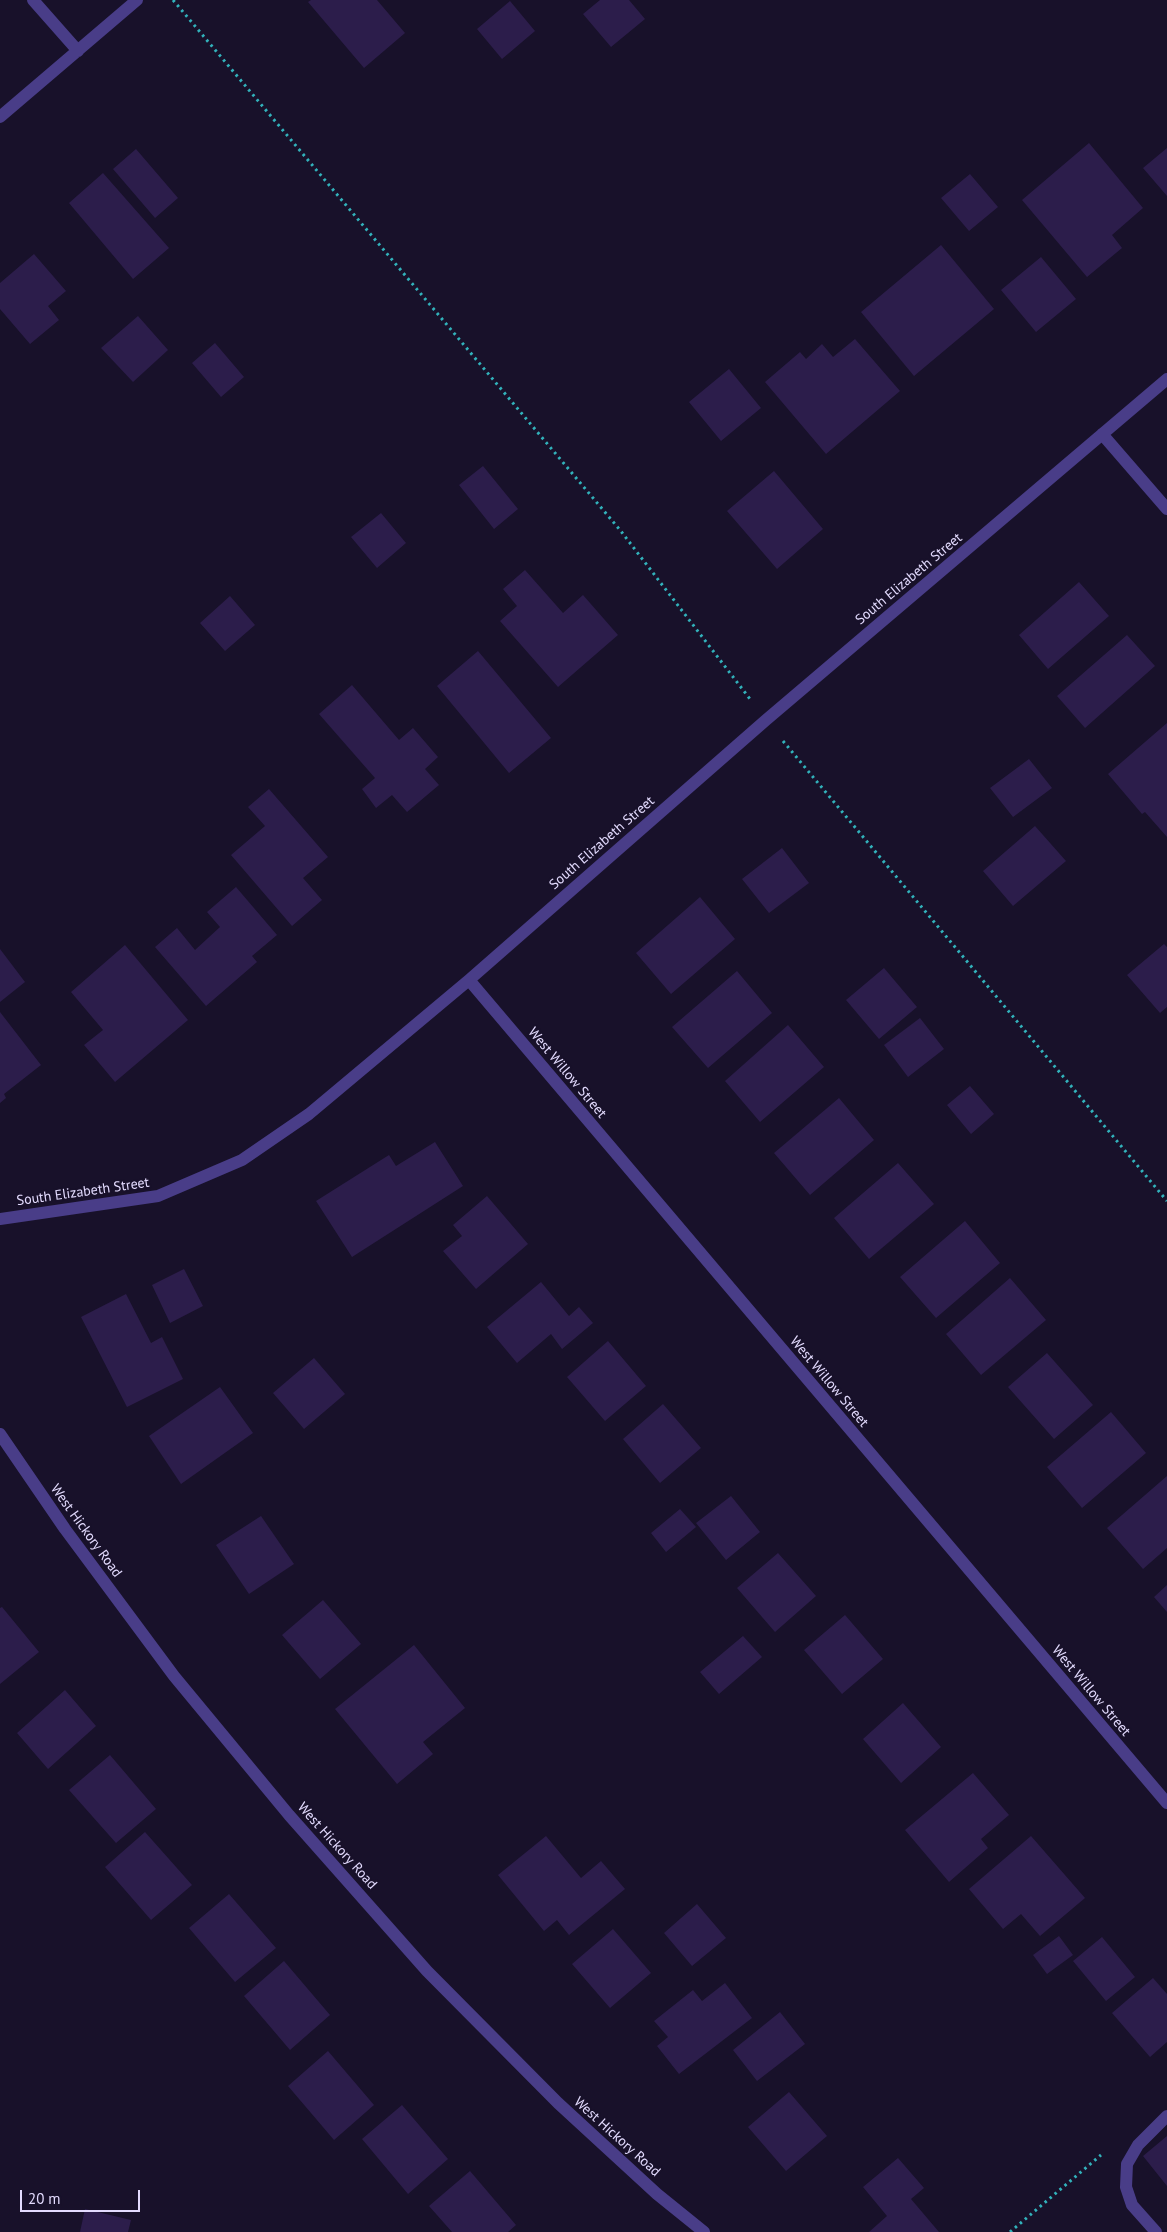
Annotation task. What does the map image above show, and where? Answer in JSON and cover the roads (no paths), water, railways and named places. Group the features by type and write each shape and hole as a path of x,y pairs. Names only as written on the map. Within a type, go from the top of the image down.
{"street":[{"path":"33,0 78,51"},
{"path":"0,117 137,0"},
{"name":"South Elizabeth Street","path":"0,1219 158,1196 242,1160 309,1114 469,980 766,720 1167,378"},
{"path":"1102,434 1167,509"},
{"name":"West Willow Street","path":"469,980 1167,1803"},
{"name":"West Hickory Road","path":"0,1434 65,1529 174,1676 288,1815 428,1970 558,2103 657,2194 704,2232"},
{"path":"1156,2232 1132,2205 1126,2187 1127,2164 1138,2145 1167,2116"}]}
